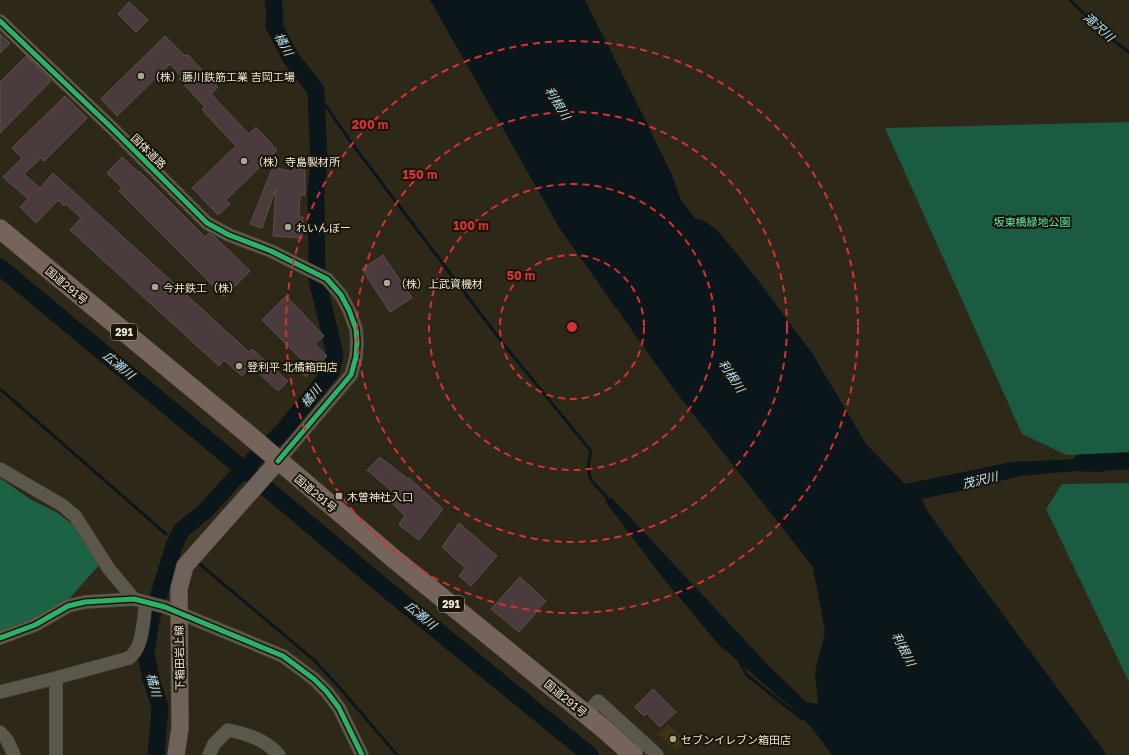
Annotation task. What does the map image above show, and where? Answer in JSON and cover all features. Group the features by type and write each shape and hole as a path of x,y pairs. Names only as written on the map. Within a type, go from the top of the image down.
{"highway":[{"name":"国道291号","path":"0,229 249,435 271,463 393,558 586,715 636,750"}],"main road":[{"name":"下箱田岩上線","path":"176,755 180,728 172,610 185,566 252,491 271,463"}],"street":[{"name":"国体道路","path":"0,21 114,130 207,223 219,230 303,266 327,279 341,295 352,317 357,336 356,358 351,375 271,463"},
{"path":"0,469 62,504 75,516 109,569 143,601"},
{"path":"0,692 129,658 134,653 138,644 143,601"},
{"path":"0,638 35,625 68,606 84,602 143,601 172,610 283,656 314,679 327,692 339,708 362,755"},
{"path":"56,678 56,755"},
{"path":"208,755 214,744 228,730 245,734 266,742 279,755"},
{"path":"0,732 7,740 14,755"},
{"path":"636,750 657,755"}],"shaded area":[{"name":"セブンイレブン箱田店","path":"668,724 686,742 676,751 658,734"}],"green space":[{"name":"坂東橋緑地公園","path":"1129,122 1129,452 1067,455 1022,434 885,128"},
{"path":"0,478 30,499 56,512 79,529 100,564 68,600 31,622 0,633"},
{"path":"1129,483 1129,682 1046,509 1062,484"}],"water":[{"name":"利根川","path":"430,0 585,0 672,175 681,200 695,218 705,221 718,231 758,280 812,353 866,444 905,484 1012,462 1103,458 1104,472 1075,471 1020,476 922,499 926,509 1107,755 832,755 812,728 793,709 718,644 660,574 605,501 612,498 769,666 806,702 818,704 815,672 825,632 813,567 675,391 560,229"}],"building":[{"path":"129,2 148,20 136,32 118,14"},
{"path":"0,34 10,43 0,53"},
{"path":"165,36 185,56 187,54 218,87 211,94 249,134 256,127 277,150 226,200 230,204 218,215 192,188 236,146 202,110 205,107 179,79 182,77 170,64 117,116 101,99"},
{"path":"26,56 51,81 0,133 0,82"},
{"path":"65,96 87,118 44,161 41,158 24,174 40,188 53,173 249,352 252,349 288,381 278,391 251,366 242,376 224,360 219,366 70,230 81,218 66,204 64,206 58,200 36,223 20,207 28,199 3,177 22,158 12,148"},
{"path":"122,157 138,172 139,171 205,237 209,233 215,237 250,271 224,297 119,191 122,188 107,173"},
{"path":"294,163 305,164 305,195 300,195 299,217 303,217 302,238 273,236 276,188 262,228 250,224 273,167 293,172"},
{"name":"（株）上武資機材","path":"383,255 412,298 390,312 362,269"},
{"path":"286,296 324,336 315,344 327,356 306,377 296,368 303,361 262,320"},
{"path":"380,457 408,479 409,478 443,509 419,540 399,525 405,516 389,500 395,494 367,470"},
{"path":"459,523 497,556 471,586 459,576 465,568 442,547"},
{"path":"520,577 546,601 519,632 491,609"},
{"path":"653,689 676,712 660,727 646,713 644,716 635,707"}],"waterway":[{"name":"橘川","path":"156,755 160,707 151,679 146,653 151,620 174,546 181,531 205,511 236,477 283,431 331,372 335,354 317,279 316,192 319,163 316,90 291,58 274,26 275,15 273,0"},
{"name":"滝沢川","path":"1070,0 1107,36 1129,52"},
{"path":"313,87 350,141 505,346 591,451 588,469 589,474 594,484 610,501"},
{"name":"広瀬川","path":"0,267 237,464"},
{"path":"0,389 166,534"},
{"name":"茂沢川","path":"1081,463 1129,461"},
{"name":"広瀬川","path":"251,475 385,588 590,755"},
{"path":"196,561 314,660 397,755"},
{"path":"739,661 747,675 802,719"}],"cycle path":[{"path":"0,21 114,130 207,223 229,235 271,251 327,279 341,295 349,310 356,329 356,357 351,375 278,461"},
{"path":"0,638 35,625 68,606 85,602 134,599 165,607 283,656 314,679 327,692 339,708 362,755"}],"place":[{"name":"（株）藤川鉄筋工業 吉岡工場","path":"141,76"},
{"name":"（株）寺島製材所","path":"244,161"},
{"name":"れいんぼー","path":"288,227"},
{"name":"（株）上武資機材","path":"387,283"},
{"name":"今井鉄工（株）","path":"155,287"},
{"name":"登利平 北橘箱田店","path":"239,366"},
{"name":"木曽神社入口","path":"339,496"},
{"name":"セブンイレブン箱田店","path":"673,739"}]}
